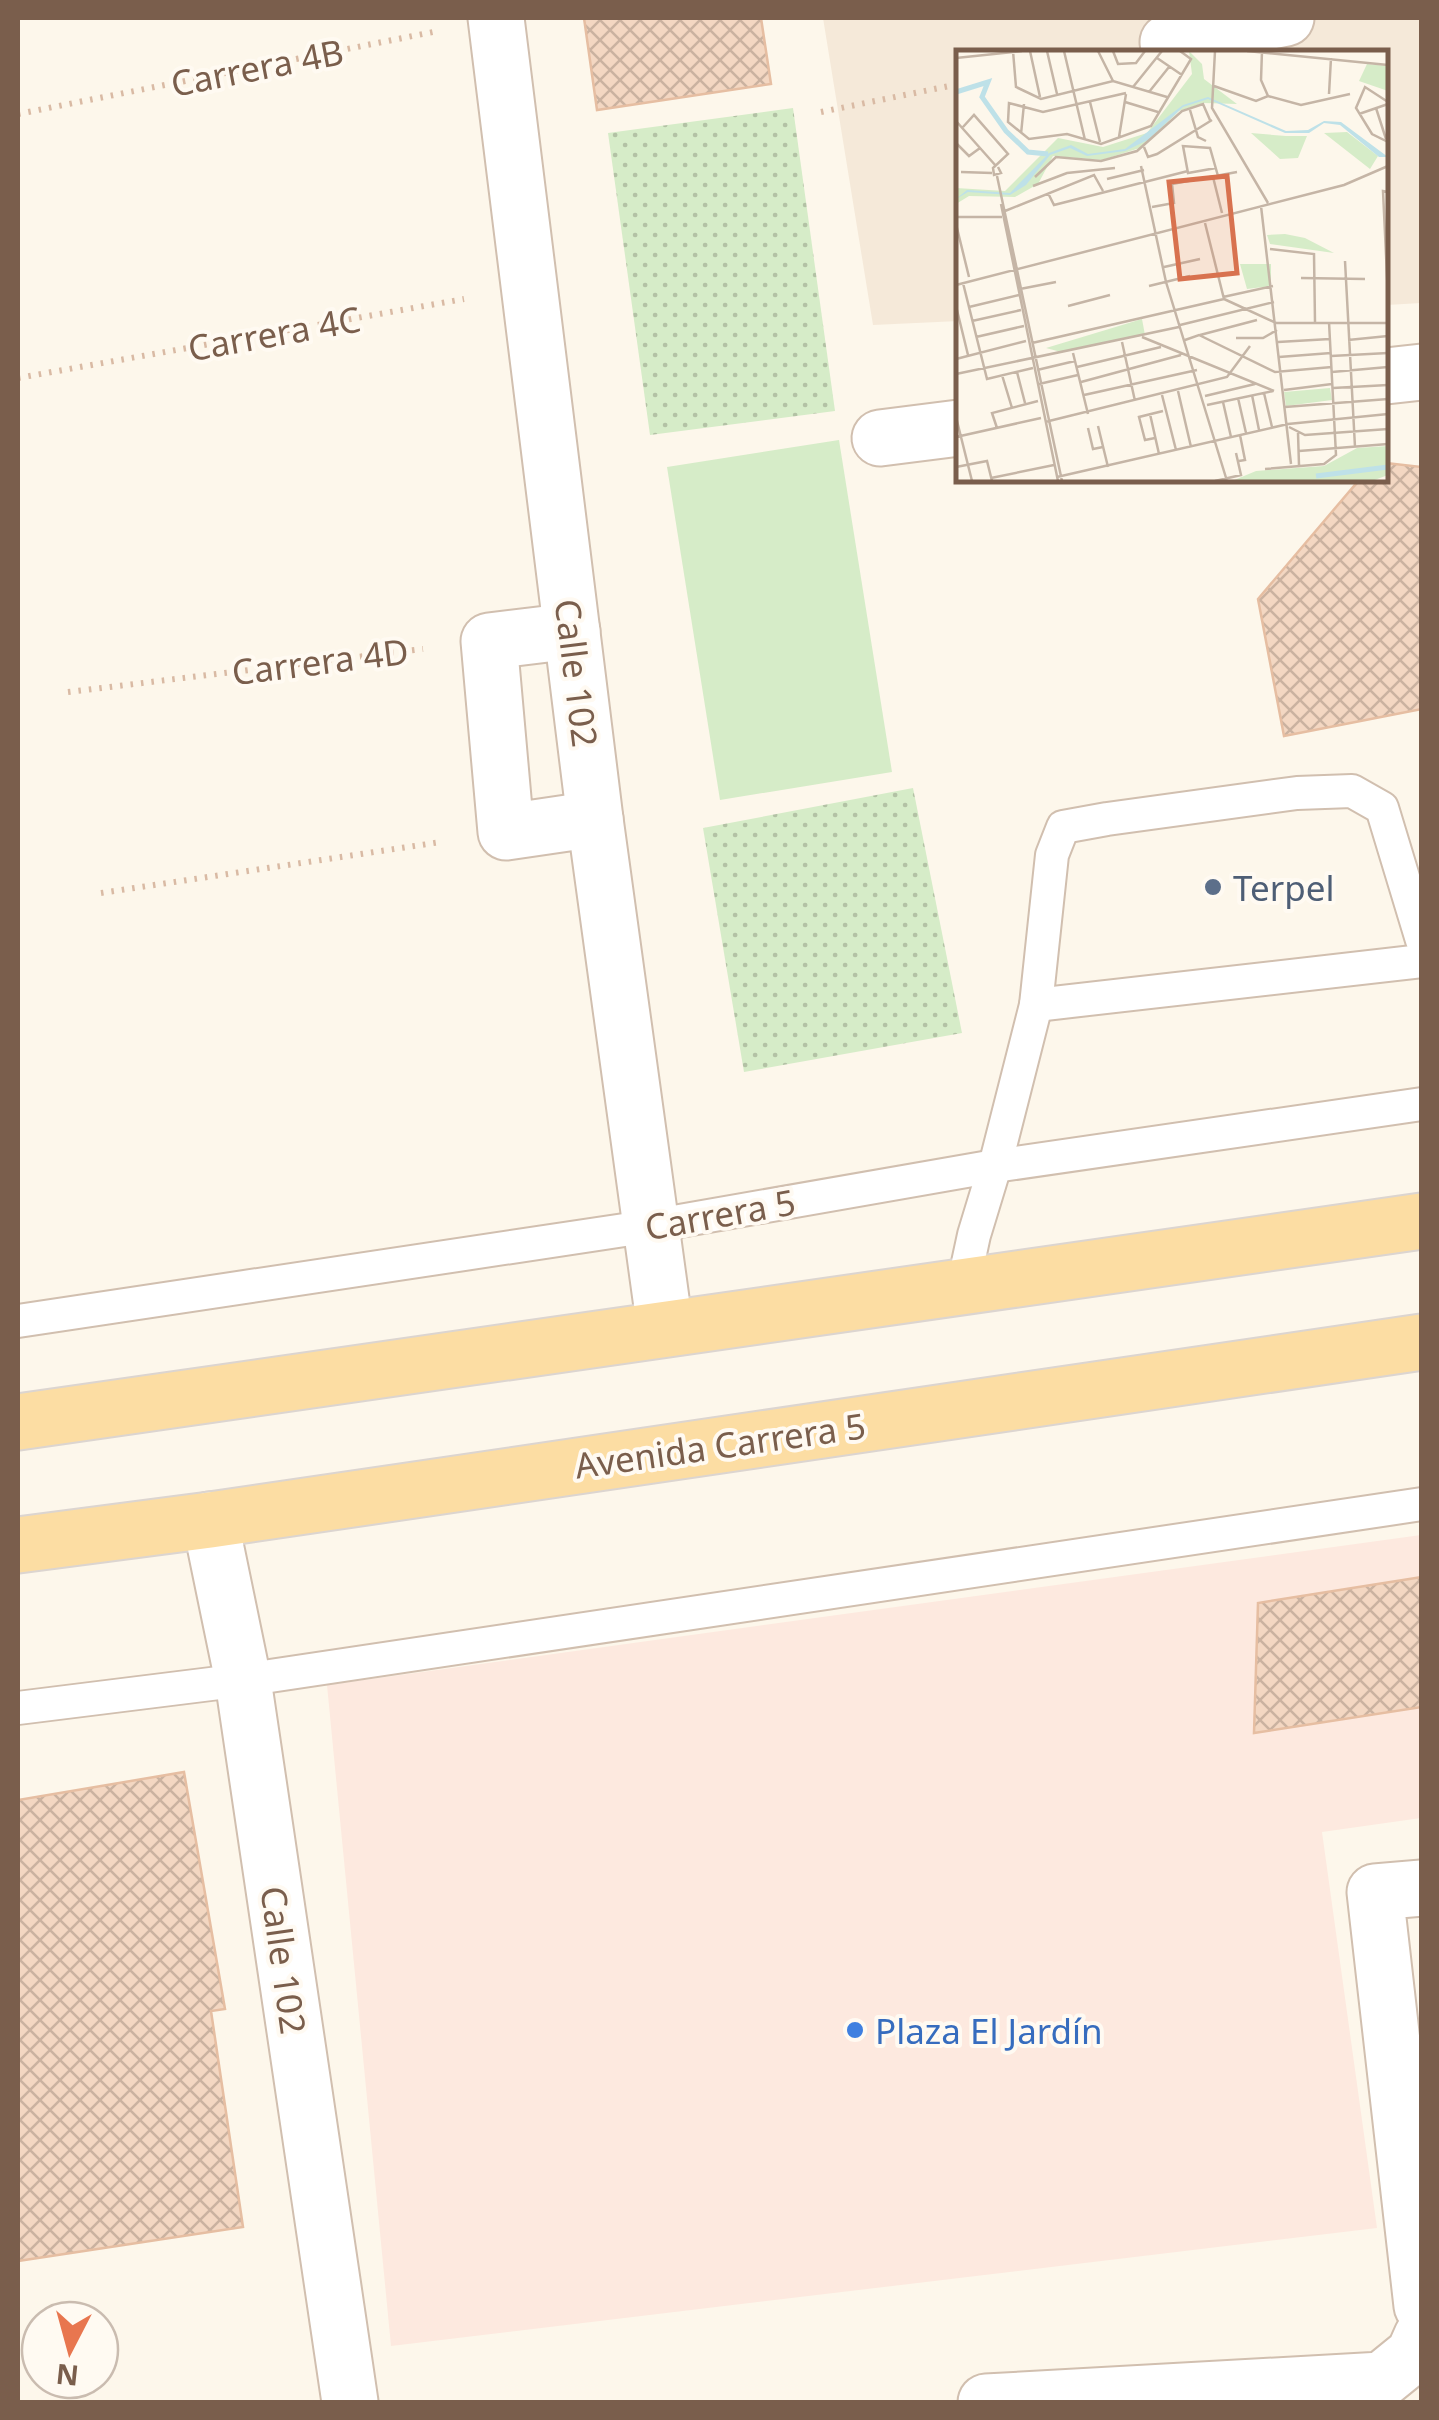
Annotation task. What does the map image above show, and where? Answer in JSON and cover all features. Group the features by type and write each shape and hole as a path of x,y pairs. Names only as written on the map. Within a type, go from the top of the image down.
{"main road":[{"path":"18,1422 1422,1221"},
{"name":"Avenida Carrera 5","path":"18,1545 1422,1342"}],"street":[{"name":"Calle 102","path":"496,18 595,819 665,1328"},
{"path":"1168,42 1225,23 1286,18"},
{"path":"1389,376 1422,372"},
{"path":"880,438 956,428"},
{"path":"572,631 489,641 506,832 595,819"},
{"name":"Calle 102","path":"210,1520 242,1680 350,2402"},
{"path":"1398,1890 1422,2306"},
{"path":"986,2402 1382,2380 1414,2354 1422,2336"}],"lane":[{"path":"963,1286 1036,1005 1052,855 1063,827 1297,793 1352,790 1382,808 1422,940"},
{"path":"1036,1005 1422,961"},
{"name":"Carrera 5","path":"18,1321 651,1226 995,1166 1422,1104"},
{"path":"18,1708 242,1680 1422,1504"}],"path":[{"name":"Carrera 4B","path":"18,114 496,18"},
{"path":"821,112 956,85"},
{"name":"Carrera 4C","path":"18,378 531,288"},
{"name":"Carrera 4D","path":"68,692 489,641"},
{"path":"100,892 506,832"}],"shaded area":[{"path":"823,18 1421,18 1421,303 1389,305 1389,50 956,50 956,321 873,325"},
{"name":"Plaza El Jardín","path":"1421,1535 1421,1818 1322,1832 1377,2228 391,2346 327,1685"}],"green space":[{"path":"793,108 835,411 650,435 608,133"},
{"path":"839,440 892,772 720,800 667,467"},
{"path":"913,788 962,1033 744,1072 703,828"}],"building":[{"path":"584,18 761,18 771,84 597,110"},
{"path":"1389,463 1422,467 1422,709 1284,736 1258,599 1357,482 1389,482"},
{"path":"1422,1577 1422,1707 1254,1733 1258,1603"},
{"path":"184,1772 225,2009 211,2011 243,2227 18,2261 18,1800"}],"place":[{"name":"Terpel","path":"1213,887"},
{"name":"Plaza El Jardín","path":"855,2030"}]}
